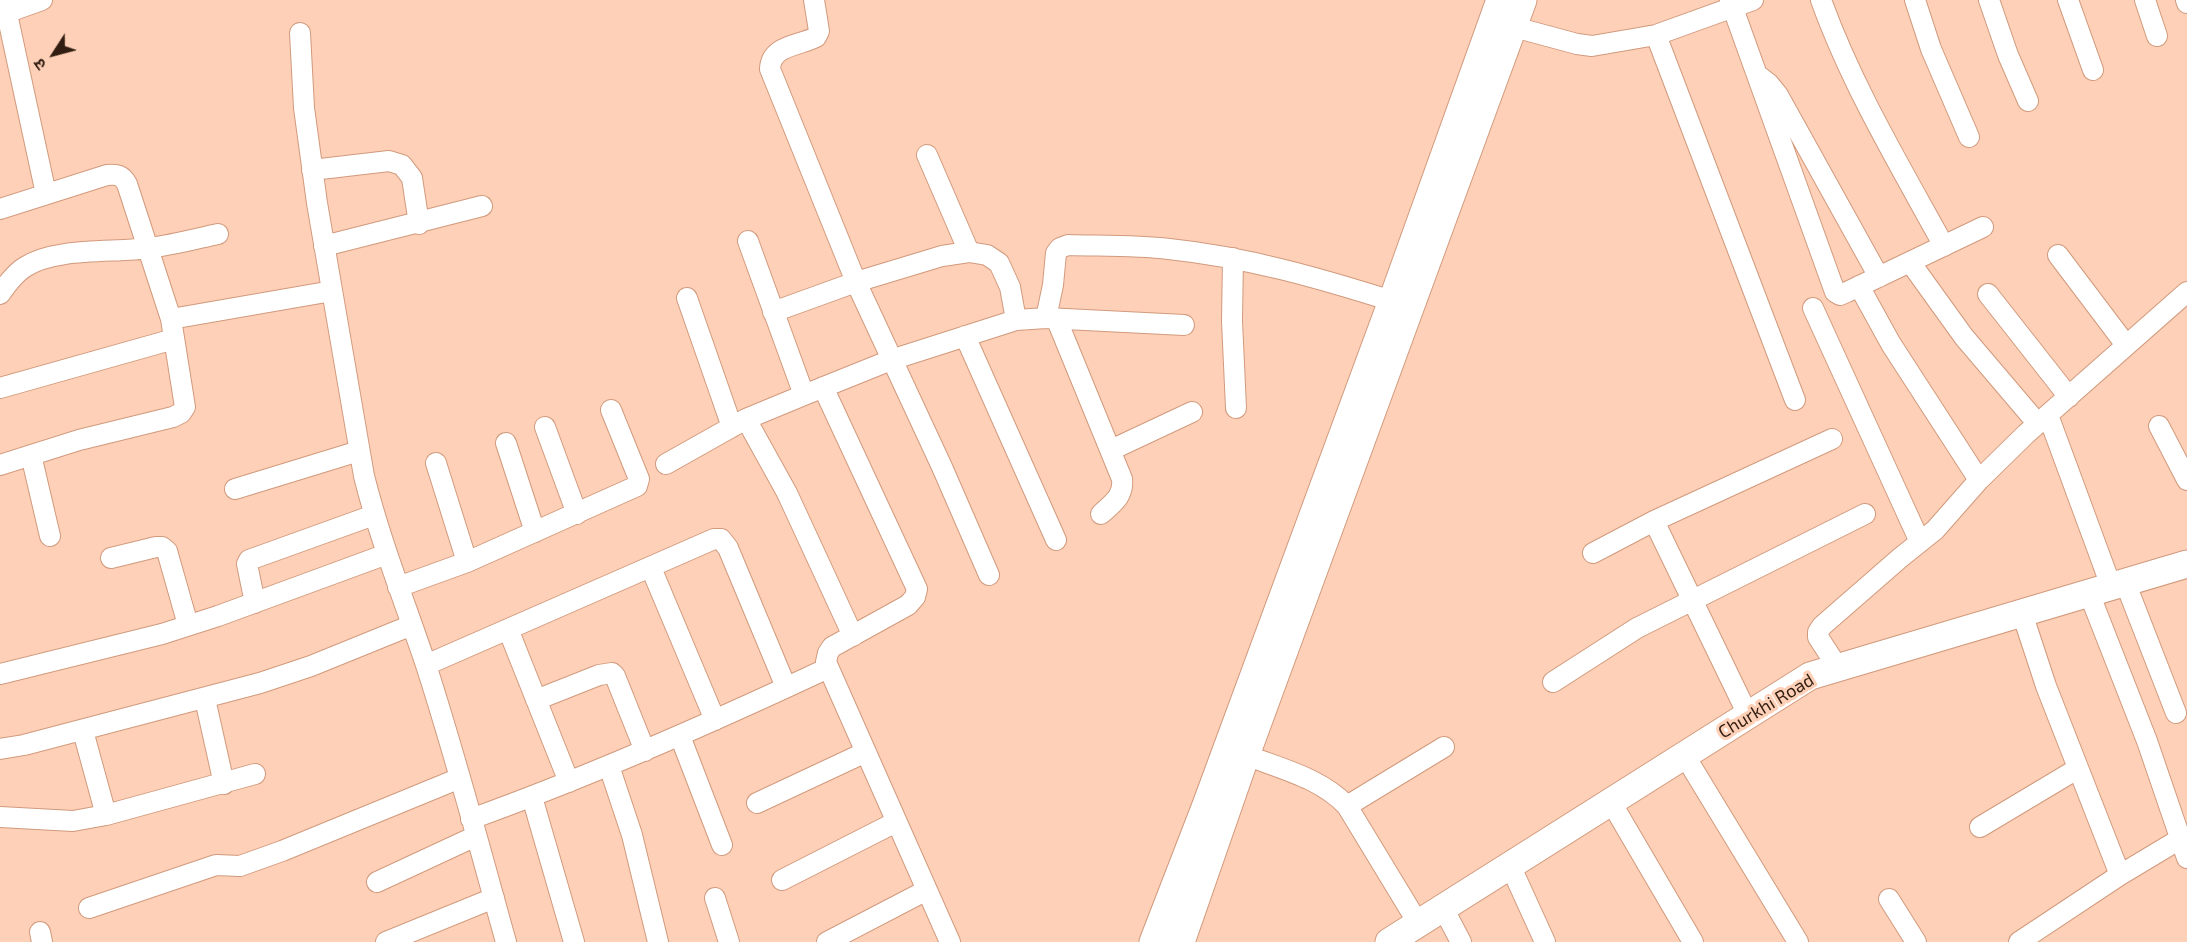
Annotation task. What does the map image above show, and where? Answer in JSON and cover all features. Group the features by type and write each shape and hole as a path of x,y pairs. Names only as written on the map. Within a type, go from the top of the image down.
{"street":[{"path":"42,0 3,10 46,194"},
{"path":"814,0 819,32 816,37 775,53 770,60 770,69 856,282 942,467 989,575"},
{"path":"1153,942 1392,301 1500,0"},
{"path":"1181,942 1246,755 1523,0"},
{"path":"1514,27 1592,46 1656,35 1731,4 1753,0"},
{"path":"1821,0 1850,70 1944,246"},
{"path":"1915,0 1934,58 1969,137"},
{"path":"1989,0 2008,56 2028,101"},
{"path":"2068,0 2093,70"},
{"path":"2145,0 2157,36"},
{"path":"1731,4 1835,292 1840,295 1983,227"},
{"path":"300,33 303,108 359,451 374,515 426,665 506,942"},
{"path":"1656,35 1795,399"},
{"path":"1756,75 1769,84 1778,95 1879,277"},
{"path":"927,155 969,252"},
{"path":"312,170 389,161 402,165 412,178 419,224"},
{"path":"0,209 107,175 117,174 123,177 171,319 185,407 182,413 0,465"},
{"path":"324,246 419,224 482,206"},
{"path":"0,294 8,282 25,267 42,259 70,254 148,248 218,234"},
{"path":"748,241 804,395"},
{"path":"1101,514 1119,497 1123,488 1122,479 1051,318 1056,253 1060,248 1068,245 1168,249 1233,258 1295,271 1392,301"},
{"path":"773,312 856,282 942,256 969,252 987,255 999,264 1010,287 1016,320"},
{"path":"2058,255 2126,345"},
{"path":"1233,258 1232,321 1236,408"},
{"path":"1910,262 1964,337 2043,419 2108,587 2176,713"},
{"path":"1859,286 1890,344 1979,480"},
{"path":"171,319 332,291"},
{"path":"1838,668 1818,637 1821,626 1935,530 1979,480 2043,419 2187,292"},
{"path":"1988,294 2069,397"},
{"path":"687,298 739,423 787,493 853,636"},
{"path":"1813,308 1920,542"},
{"path":"666,464 739,423 804,395 891,360 1016,320 1051,318 1184,325"},
{"path":"965,336 1056,540"},
{"path":"0,388 174,339"},
{"path":"824,387 916,590 915,597 908,605 832,647 828,653 828,668 950,942"},
{"path":"399,587 467,562 637,486 639,479 612,410"},
{"path":"1111,450 1192,412"},
{"path":"2159,426 2187,480"},
{"path":"545,427 577,514"},
{"path":"1593,553 1654,521 1832,439"},
{"path":"506,443 535,532"},
{"path":"235,489 359,451"},
{"path":"31,455 50,536"},
{"path":"436,463 467,562"},
{"path":"1553,682 1636,628 1865,514"},
{"path":"255,603 247,564 249,560 374,515"},
{"path":"1654,521 1748,716"},
{"path":"426,665 714,540 721,539 725,542 760,620 786,687"},
{"path":"111,558 156,547 167,550 189,625"},
{"path":"0,674 189,625 387,554"},
{"name":"Churkhi Road","path":"1389,942 1810,676 2187,564"},
{"path":"651,568 715,720"},
{"path":"2108,587 2146,741 2187,858"},
{"path":"2022,613 2077,769 2120,876"},
{"path":"0,749 24,746 260,684 412,626"},
{"path":"508,629 569,782"},
{"path":"377,882 532,797 680,736 828,668"},
{"path":"536,700 599,675 612,673 645,751"},
{"path":"205,699 224,784"},
{"path":"83,731 106,816"},
{"path":"680,736 722,845"},
{"path":"1347,806 1444,747"},
{"path":"757,803 866,752"},
{"path":"1246,755 1321,785 1337,795 1347,806 1418,923"},
{"path":"1685,756 1798,942"},
{"path":"609,766 632,835 658,942"},
{"path":"1980,827 2077,769"},
{"path":"0,817 73,820 106,816 255,774"},
{"path":"89,908 216,865 240,866 460,778"},
{"path":"532,797 574,942"},
{"path":"1611,802 1693,942"},
{"path":"782,880 896,822"},
{"path":"2019,942 2180,839"},
{"path":"1510,865 1545,942"},
{"path":"827,942 927,890"},
{"path":"386,942 494,898"},
{"path":"715,898 729,942"},
{"path":"1889,899 1916,942"},
{"path":"1443,908 1461,942"}]}
